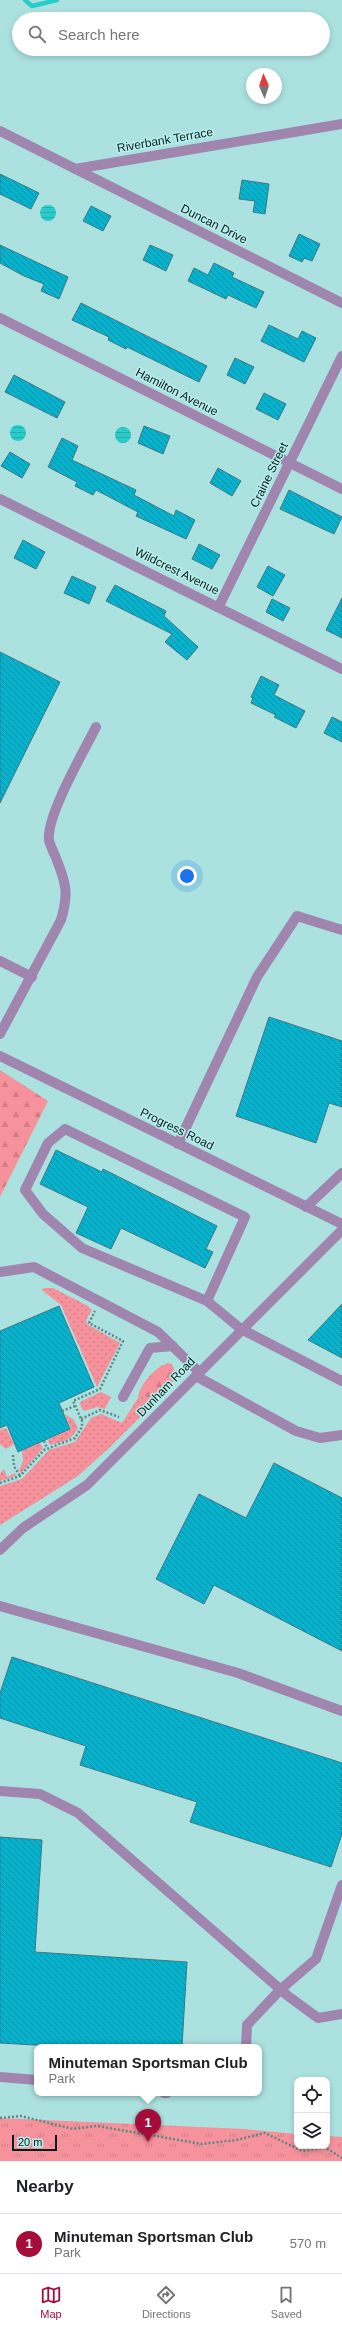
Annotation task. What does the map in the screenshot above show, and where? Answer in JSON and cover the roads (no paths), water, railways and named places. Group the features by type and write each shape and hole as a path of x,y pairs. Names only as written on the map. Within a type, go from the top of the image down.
{"street":[{"name":"Riverbank Terrace","path":"75,169 342,124"},
{"path":"0,131 75,169"},
{"name":"Duncan Drive","path":"75,169 342,302"},
{"name":"Hamilton Avenue","path":"0,318 342,489"},
{"name":"Craine Street","path":"219,606 342,356"},
{"name":"Wildcrest Avenue","path":"0,498 219,606 342,669"},
{"path":"0,1034 32,977 61,920 67,900 65,882 49,841 54,814 96,727"},
{"path":"178,1144 257,977 297,916 342,930"},
{"path":"0,960 32,977"},
{"name":"Progress Road","path":"0,1056 342,1224"},
{"path":"207,1301 246,1217 64,1129 48,1143 25,1190 43,1214 82,1248 207,1301 241,1330 342,1381"},
{"path":"306,1207 342,1173"},
{"name":"Dunham Road","path":"0,1549 23,1528 87,1485 342,1230"},
{"path":"0,1272 34,1267 158,1332 173,1346 197,1374 296,1431 320,1438 342,1435"},
{"path":"123,1397 150,1348 173,1346"},
{"path":"0,1606 238,1673 342,1711"},
{"path":"0,1791 40,1794 78,1813 281,1989 318,2018 342,2014"},
{"path":"246,2044 247,2025 281,1989 316,1959 342,1885"},
{"path":"0,2077 34,2080"}],"water":[{"path":"48,205 54,207 56,213 54,219 48,221 42,219 40,213 42,207"},
{"path":"18,425 24,427 26,433 24,439 18,441 12,439 10,433 12,427"},
{"path":"123,427 129,429 131,435 129,441 123,443 117,441 115,435 117,429"}],"waterway":[{"path":"25,0 32,6 57,0"}],"place":[{"name":"Minuteman Sportsman Club","path":"148,2142"}]}
